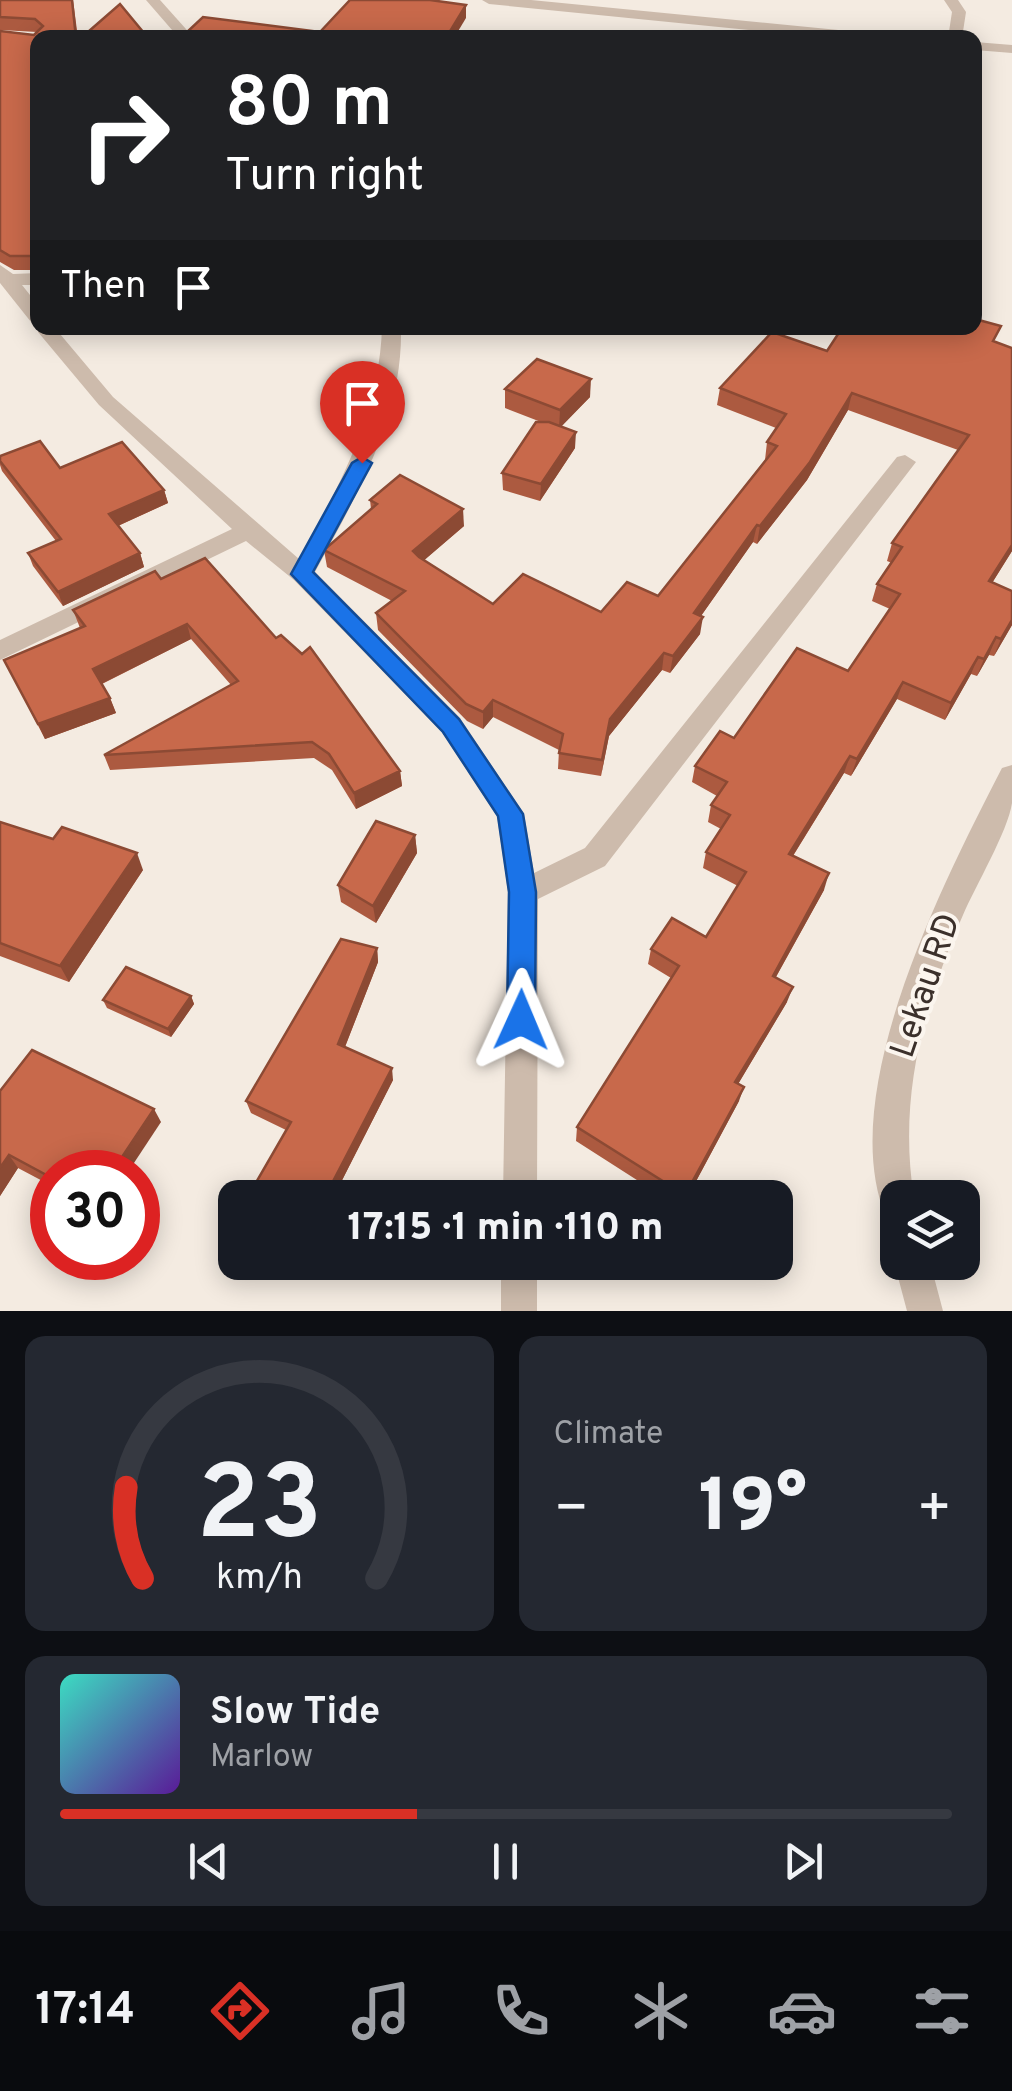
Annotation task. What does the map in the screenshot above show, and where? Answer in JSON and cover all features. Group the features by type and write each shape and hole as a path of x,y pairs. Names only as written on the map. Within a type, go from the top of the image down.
{"street":[{"path":"153,0 180,30"},
{"path":"489,0 615,6 813,30"},
{"path":"952,0 959,12 956,30"},
{"path":"982,47 1012,49"},
{"path":"3,275 30,279"},
{"path":"3,275 30,308"},
{"path":"51,335 106,401 248,531 302,574 451,725 510,814 522,892 520,1180"},
{"path":"302,574 362,463 394,362 392,335"},
{"path":"522,892 595,857 905,462"},
{"path":"0,652 248,531"},
{"name":"Lekau RD","path":"891,1180 890,1100 916,994 1012,776"},
{"path":"519,1280 519,1311"},
{"path":"917,1280 925,1311"}],"building":[{"path":"0,0 72,0 75,30 39,30 43,26 35,19 0,17"},
{"path":"350,0 430,0 466,5 451,30 322,30"},
{"path":"120,4 142,30 90,30"},
{"path":"203,17 304,30 189,30"},
{"path":"0,31 30,35 30,256 10,256 0,250"},
{"path":"982,321 1001,326 993,341 1012,348 1012,545 989,581 1012,591 1012,620 1001,639 996,637 984,659 978,657 951,703 903,682 857,759 850,756 789,854 829,873 773,976 793,987 735,1082 744,1087 693,1180 661,1180 577,1127 679,966 651,949 672,918 706,937 746,872 706,852 730,815 711,805 727,782 695,766 720,731 734,738 797,648 848,671 900,594 877,584 902,547 892,543 969,435 852,393 810,462 757,525 694,613 703,617 673,656 664,653 610,719 602,760 559,753 563,734 493,700 483,712 466,704 376,613 405,591 324,550 377,504 370,500 400,475 463,509 413,551 493,604 523,574 601,612 627,582 658,596 777,446 767,442 786,414 720,388 769,335 781,335 827,351 837,335 982,335"},
{"path":"537,359 591,379 560,410 505,389"},
{"path":"536,422 549,422 576,432 541,484 502,473"},
{"path":"40,441 60,468 122,442 164,490 109,514 140,553 58,592 28,553 61,539 0,461 0,456"},
{"path":"205,558 276,638 281,635 302,654 310,647 400,771 354,793 329,754 312,742 104,755 238,681 187,624 93,669 110,698 38,724 4,660 85,626 73,610 155,571 161,579"},
{"path":"376,821 415,835 373,906 338,885"},
{"path":"0,822 53,839 62,827 137,853 60,966 0,943"},
{"path":"341,939 377,948 338,1044 392,1068 334,1180 257,1180 291,1122 246,1101"},
{"path":"126,967 191,996 168,1029 103,1000"},
{"path":"32,1050 154,1109 127,1150 30,1150 30,1166 9,1155 0,1168 0,1091"}],"route":[{"path":"362,463 302,574 451,725 510,814 522,892 521,1020"}]}
